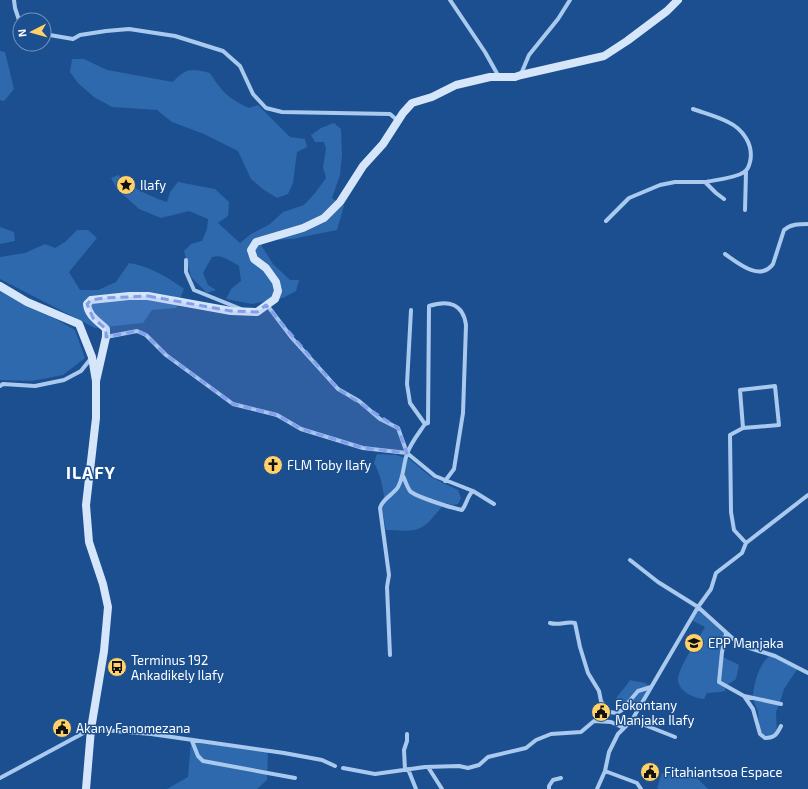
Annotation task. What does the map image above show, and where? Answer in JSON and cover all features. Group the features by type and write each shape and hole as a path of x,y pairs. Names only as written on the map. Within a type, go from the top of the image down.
{"street":[{"path":"14,0 16,12"},
{"path":"450,0 485,52 499,77"},
{"path":"521,75 529,55 558,19 570,0"},
{"path":"52,35 73,39 80,36 129,28 175,36 223,51 240,66 253,94 266,108 282,112 390,114 397,120 412,103 432,97 456,85 490,77 515,77 604,56 667,11 678,0"},
{"path":"693,108 728,122 742,132 747,139 752,155 746,172 745,210"},
{"path":"96,381 106,337 106,329 93,318 87,310 87,304 91,300 129,296 148,296 230,311 257,312 275,299 278,291 276,282 266,268 254,259 251,250 256,242 303,228 324,218 340,202 363,166 383,144 403,113"},
{"path":"606,221 629,198 660,185 675,182 705,182 732,177 746,172"},
{"path":"705,182 724,199"},
{"path":"725,254 750,270 761,272 766,271 770,269 773,264 784,230 787,227 796,224 808,224"},
{"path":"186,260 186,272 194,290 248,312"},
{"path":"0,286 28,302 79,324 92,357 96,381 96,418 86,505 89,542 103,584 108,607 104,651 91,729 86,789"},
{"path":"390,655 387,587 389,576 380,508 381,503 397,488 402,476 407,453 425,424 428,423 429,306 438,303 448,303 458,307 465,316 466,325 463,413 454,469 445,480"},
{"path":"266,305 292,338 338,389 359,401 380,419 398,428 407,453 435,476 473,491 494,504"},
{"path":"411,310 407,384 410,403 425,424"},
{"path":"106,337 137,331 146,335 166,355 233,404 277,415 301,429 364,448 407,453"},
{"path":"0,386 3,384 35,386 64,380 81,371 92,357"},
{"path":"743,428 740,390 776,386 779,425 743,428 730,435 731,512 734,530 746,543"},
{"path":"402,476 410,490 419,496 462,510 469,494 473,491"},
{"path":"597,789 605,771 609,752 618,734 632,720 698,607 711,589 716,573 742,553 746,543 808,495"},
{"path":"630,560 658,582 698,607 726,634 740,645 775,656 808,674"},
{"path":"550,623 556,625 569,622 575,623 580,647 588,673 599,691 605,708 609,712 617,713 622,710 638,691 651,687"},
{"path":"726,634 722,652 719,682 744,696 781,704"},
{"path":"744,696 752,709 760,734 765,738 771,738 776,736 781,726"},
{"path":"632,720 675,737"},
{"path":"343,768 375,774 428,767 459,766 468,768 479,765 488,757 526,748 536,740 551,734 581,732 594,721 611,722 624,728"},
{"path":"0,778 91,729 150,734 284,753 322,760 335,766"},
{"path":"407,734 404,750 406,770 416,789"},
{"path":"192,741 198,756 203,761 295,778"},
{"path":"428,767 442,789"},
{"path":"605,771 637,783 641,789"},
{"path":"548,789 553,780 561,778"}],"highlighted area":[{"path":"148,296 231,311 257,312 266,305 338,389 398,428 407,453 363,448 301,429 277,415 233,404 166,355 146,335 137,331 106,337 106,329 93,318 87,304 91,300 104,298"}],"shaded area":[{"path":"0,51 5,52 14,89 4,101 0,100"},
{"path":"72,59 84,59 107,70 173,82 182,74 190,70 210,73 222,90 231,98 249,108 258,105 290,137 305,139 307,147 297,152 293,183 288,194 277,198 264,190 251,179 238,151 204,134 172,122 157,110 112,107 94,97 78,83 70,72"},
{"path":"334,123 341,129 342,155 340,175 332,198 344,206 337,230 292,239 273,240 261,245 273,264 290,280 299,280 296,291 283,298 252,304 226,299 231,289 241,281 239,266 226,258 219,256 212,257 203,273 208,285 216,290 207,293 191,277 184,251 191,244 202,241 207,229 208,219 189,211 161,218 139,209 117,189 111,178 118,175 141,191 167,202 170,192 178,182 215,189 229,202 228,216 218,223 240,243 251,234 270,224 283,212 304,205 315,193 326,178 323,167 326,149 324,142 315,142 311,135 321,128"},
{"path":"0,227 14,232 15,241 0,244"},
{"path":"77,230 88,230 97,238 69,272 80,290 98,290 116,282 129,263 137,264 165,276 184,289 176,308 152,310 143,323 95,328 0,279 0,257 25,253 45,244 55,248 65,242"},
{"path":"0,287 75,330 85,358 63,375 32,381 0,380"},
{"path":"377,454 396,455 409,459 431,477 458,490 461,498 458,504 453,505 446,503 430,521 418,529 407,531 386,530 382,508 385,503 380,477 374,463"},
{"path":"698,607 726,634 721,656 739,665 736,679 726,686 725,691 707,693 704,699 688,694 681,688 678,680 681,668 705,627 691,620"},
{"path":"771,655 798,668 784,689 776,712 777,733 771,737 762,734 760,731 758,712 753,697 754,686 760,668"},
{"path":"630,680 645,683 651,687 639,707 632,709 628,705 617,704 615,702"},
{"path":"191,741 268,751 267,780 257,789 167,789 188,777"},
{"path":"662,773 692,773 708,789 659,789 657,788"}],"place":[{"name":"Ilafy","path":"126,185"},
{"name":"FLM Toby Ilafy","path":"273,465"},
{"name":"EPP Manjaka","path":"694,643"},
{"name":"Terminus 192 Ankadikely Ilafy","path":"117,667"},
{"name":"Fokontany Manjaka Ilafy","path":"601,712"},
{"name":"Akany Fanomezana","path":"62,728"},
{"name":"Fitahiantsoa Espace","path":"650,772"}],"district":[{"name":"ILAFY","path":"91,472"}]}
